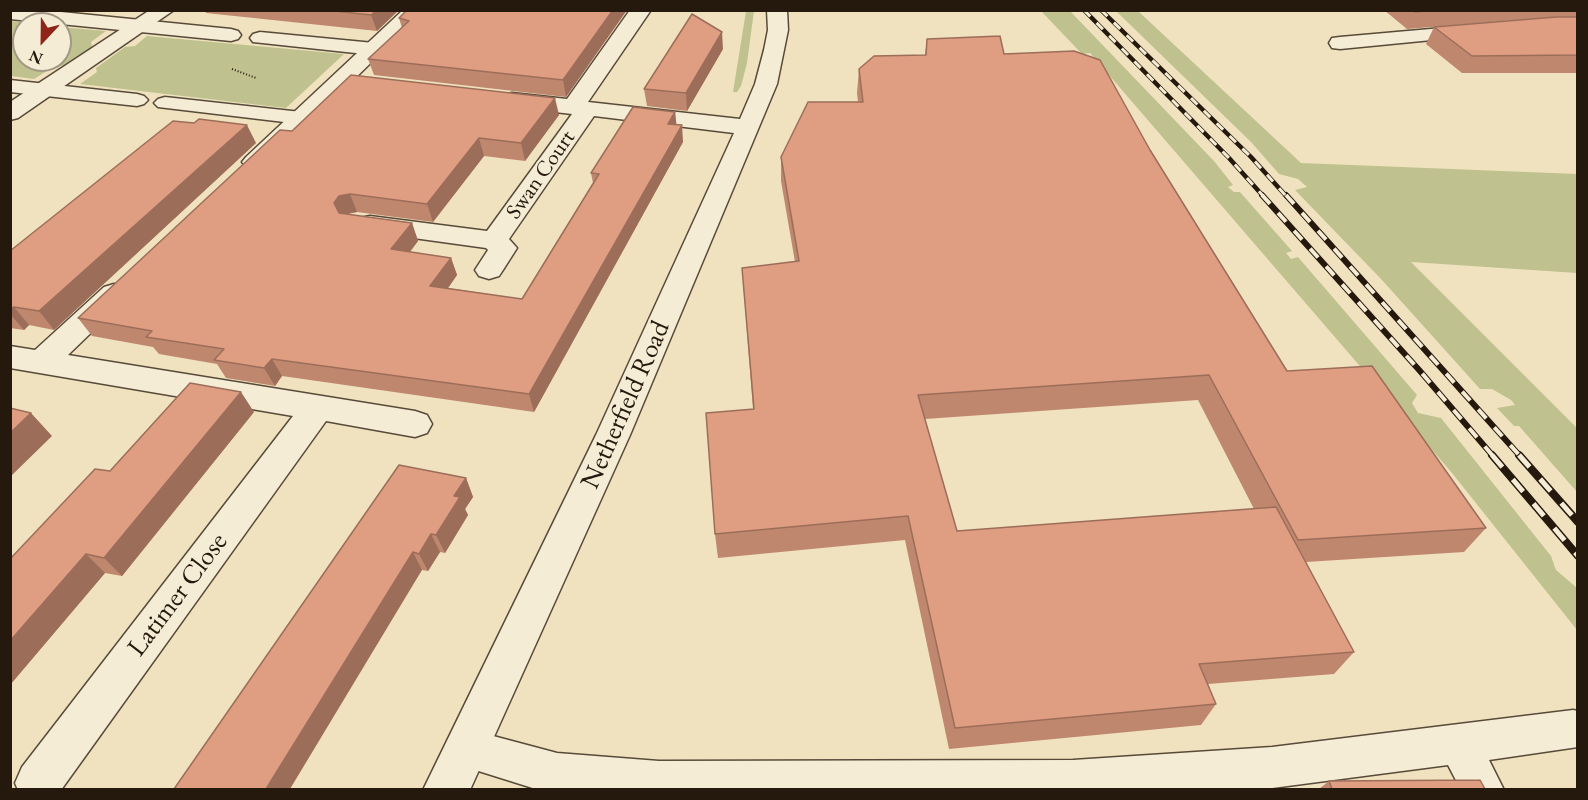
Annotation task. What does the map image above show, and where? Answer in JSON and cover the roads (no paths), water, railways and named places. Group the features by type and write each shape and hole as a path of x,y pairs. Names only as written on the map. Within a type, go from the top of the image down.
{"street":[{"path":"10,113 164,10"},
{"path":"235,180 414,10"},
{"name":"Swan Court","path":"494,241 641,10"},
{"name":"Netherfield Road","path":"446,789 467,750 613,435 750,127 766,84 775,50 778,30 777,10"},
{"path":"1340,43 1500,29"},
{"path":"340,81 373,85"},
{"path":"485,97 750,127"},
{"name":"Swan Court","path":"357,222 494,241 503,248 489,270"},
{"path":"26,360 133,276"},
{"path":"26,360 415,424"},
{"name":"Latimer Close","path":"38,783 318,407"}],"lane":[{"path":"10,14 231,35"},
{"path":"260,38 374,49"},
{"path":"10,86 137,100"},
{"path":"165,103 301,118"},
{"path":"467,750 557,774 659,782 1073,781 1272,768 1573,729"},
{"path":"1459,744 1483,789"}],"railway":[{"path":"1084,10 1229,158 1264,197"},
{"path":"1101,10 1251,157 1287,197"},
{"path":"1262,195 1493,456"},
{"path":"1286,195 1520,456"},
{"path":"1492,455 1578,556"},
{"path":"1519,455 1578,522"}]}
